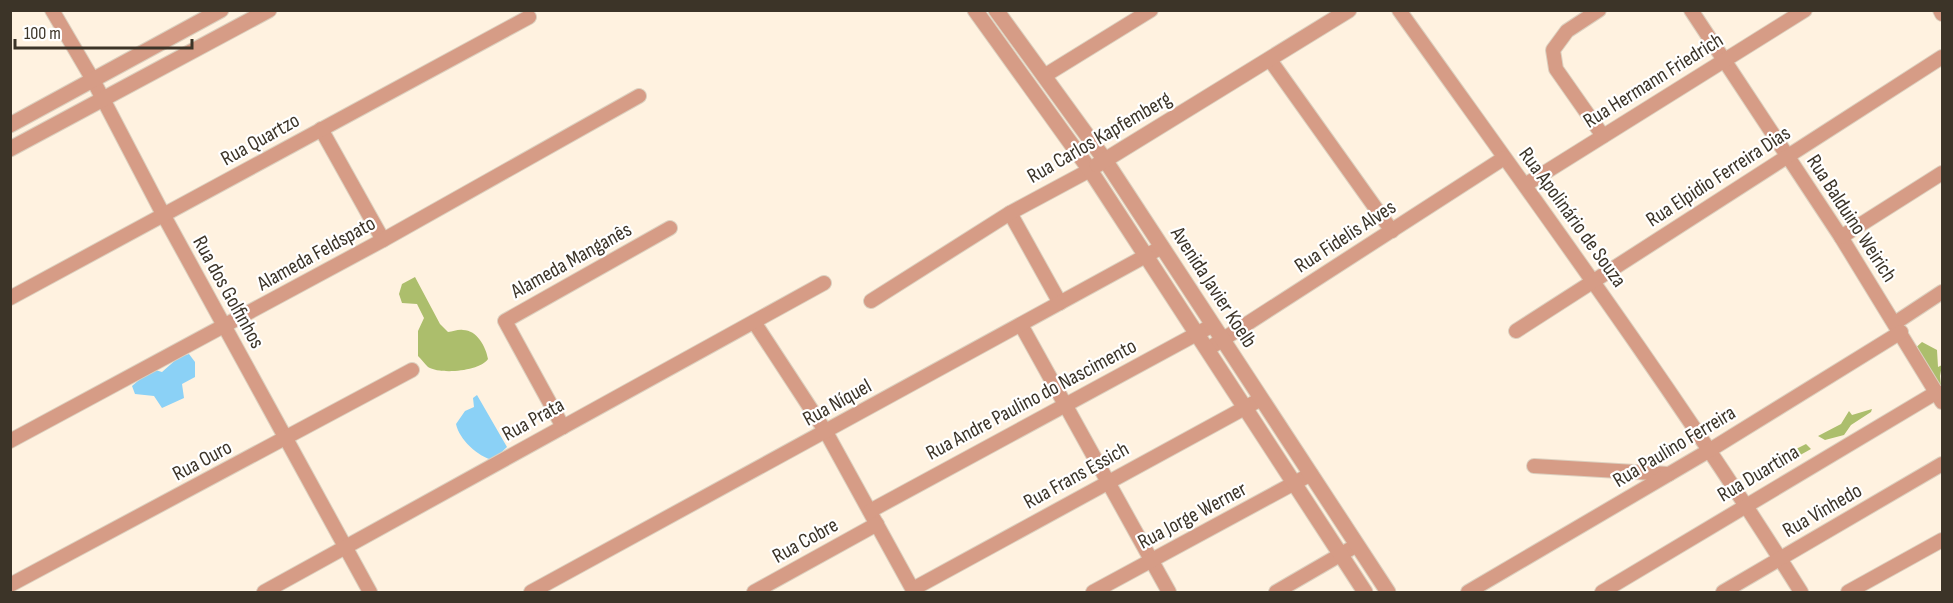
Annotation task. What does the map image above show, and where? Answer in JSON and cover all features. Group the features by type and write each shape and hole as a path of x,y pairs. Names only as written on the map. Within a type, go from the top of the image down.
{"street":[{"name":"Rua dos Golfinhos","path":"52,10 93,80 164,216 370,592"},
{"path":"10,125 221,10"},
{"path":"10,149 269,10"},
{"name":"Avenida Javier Koelb","path":"975,10 1090,170 1365,592"},
{"name":"Avenida Javier Koelb","path":"996,10 1106,160 1388,592"},
{"path":"1044,76 1150,10"},
{"name":"Rua Carlos Kapfemberg","path":"871,301 1010,213 1090,170 1349,10"},
{"name":"Rua Apolinário de Souza","path":"1399,10 1593,281 1710,450 1801,592"},
{"path":"1599,10 1567,31 1553,50 1556,69 1603,136"},
{"name":"Rua Balduino Weirich","path":"1691,10 1841,237 1940,397"},
{"name":"Rua Hermann Friedrich","path":"1525,185 1804,10"},
{"name":"Rua Quartzo","path":"10,298 529,17"},
{"name":"Rua Elpidio Ferreira Dias","path":"1516,331 1942,57"},
{"path":"1270,60 1392,231"},
{"name":"Alameda Feldspato","path":"10,441 225,327 639,96"},
{"path":"321,129 383,240"},
{"name":"Rua Fidelis Alves","path":"1208,349 1504,158"},
{"path":"1841,237 1942,173"},
{"path":"1010,213 1060,303"},
{"name":"Alameda Manganês","path":"563,427 505,321 670,228"},
{"name":"Rua Níquel","path":"531,592 1162,248"},
{"name":"Rua Prata","path":"264,592 824,283"},
{"name":"Rua Paulino Ferreira","path":"1468,592 1710,450 1898,328 1942,292"},
{"path":"754,321 826,432 914,591"},
{"path":"1020,325 1169,592"},
{"name":"Rua Andre Paulino do Nascimento","path":"870,511 1213,325"},
{"name":"Rua Ouro","path":"10,585 412,370"},
{"name":"Rua Duartina","path":"1602,592 1746,505 1940,397"},
{"name":"Rua Frans Essich","path":"914,591 1107,482 1261,399"},
{"name":"Rua Vinhedo","path":"1723,592 1942,464"},
{"path":"1534,466 1669,474"},
{"name":"Rua Jorge Werner","path":"1093,592 1311,474"},
{"name":"Rua Cobre","path":"754,592 877,524"},
{"path":"1848,592 1942,540"},
{"path":"1276,592 1357,545"}],"green space":[{"path":"415,277 440,324 448,332 468,331 477,336 488,359 484,363 460,371 442,371 428,367 418,356 418,331 424,318 417,304 402,303 399,294 402,284"},
{"path":"1922,342 1937,350 1938,367 1942,365 1940,376 1942,397 1912,351"},
{"path":"1872,409 1851,425 1844,435 1825,440 1818,436 1841,424 1849,411 1852,415"},
{"path":"1806,444 1811,449 1784,464 1780,463 1780,457"}],"water":[{"path":"189,354 195,362 195,377 182,384 184,398 162,408 154,396 135,394 132,386 152,369 162,372 179,357"},
{"path":"477,395 507,447 493,460 481,455 470,446 461,436 456,424 465,411 474,407 473,398"}]}
